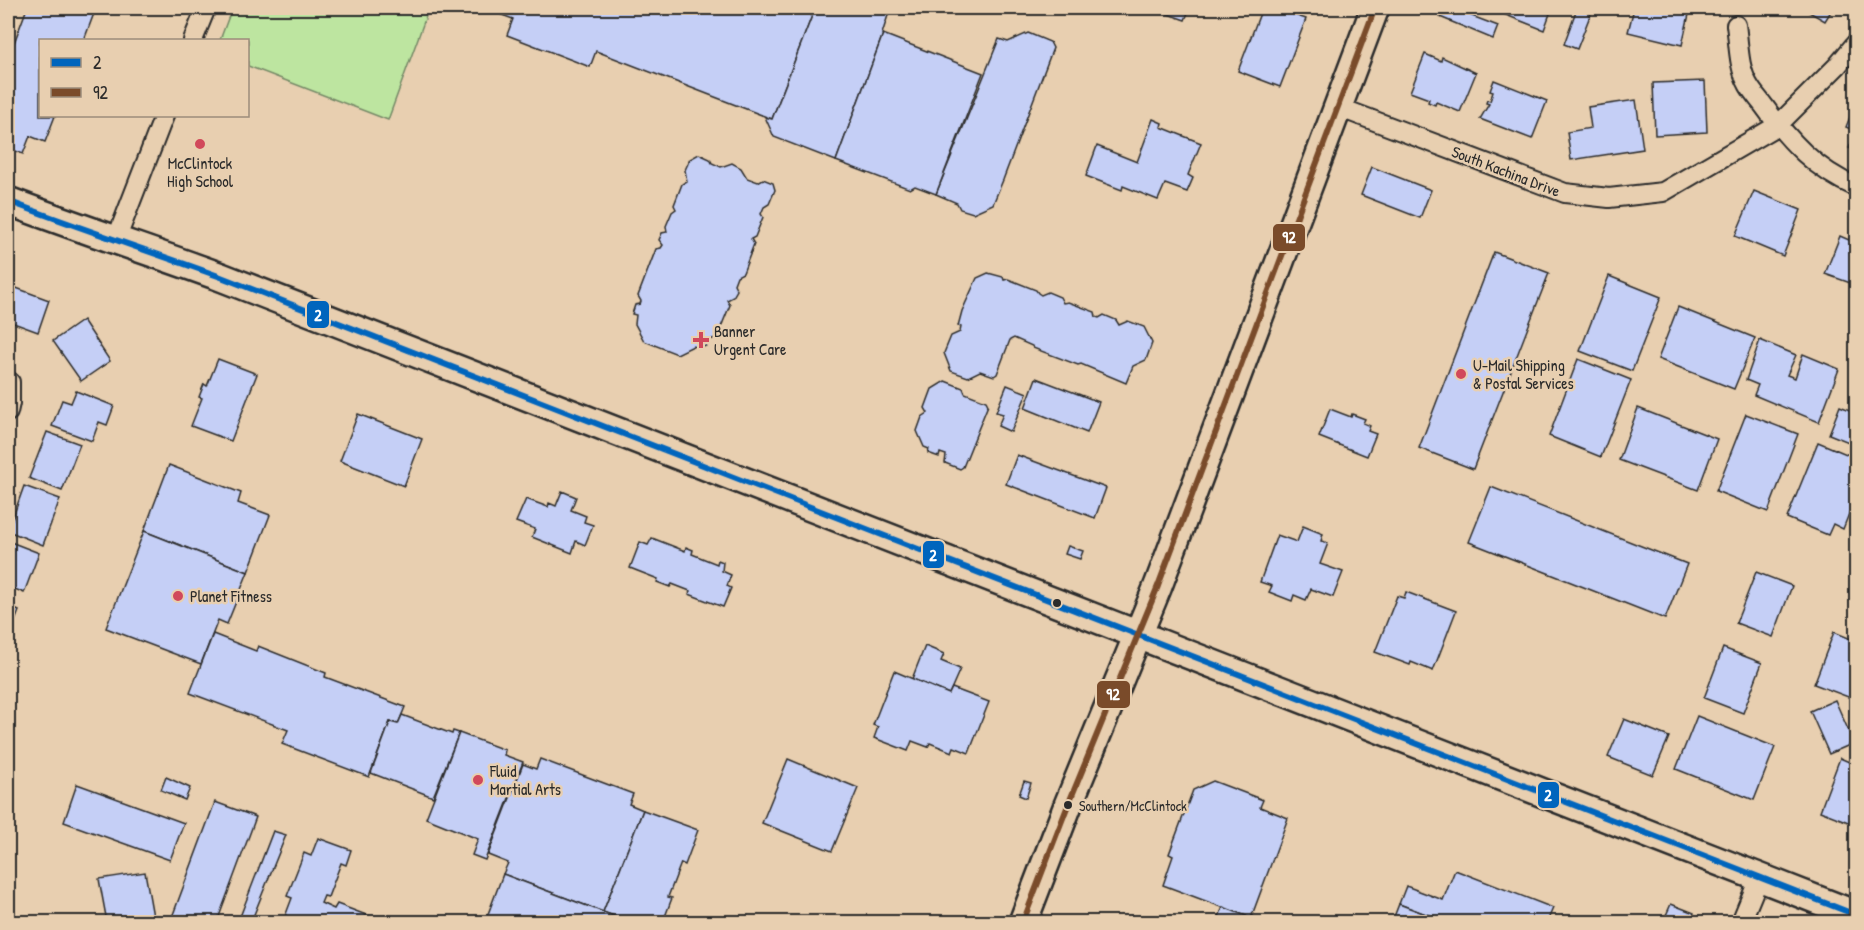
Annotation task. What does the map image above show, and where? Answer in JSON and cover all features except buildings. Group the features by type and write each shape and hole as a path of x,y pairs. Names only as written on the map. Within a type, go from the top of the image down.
{"main road":[{"path":"1023,922 1158,586 1374,8"},
{"path":"8,201 230,281 1857,915"}],"street":[{"path":"193,39 206,8"},
{"path":"1736,25 1740,61 1747,83 1778,125 1802,152 1826,171 1857,187"},
{"name":"South Kachina Drive","path":"1338,107 1565,193 1609,198 1663,192 1778,125 1857,43"},
{"path":"116,240 164,117"},
{"path":"8,412 10,382"},
{"path":"1742,922 1760,876"}],"green space":[{"path":"232,8 429,8 388,120 249,66 249,39 220,39"}],"transit line":[{"name":"92","path":"1023,922 1068,805 1158,586 1375,8"},
{"name":"2","path":"8,201 221,277 1856,915"}],"place":[{"name":"McClintock High School","path":"200,144"},
{"name":"Banner Urgent Care","path":"701,340"},
{"name":"U-Mail Shipping & Postal Services","path":"1461,374"},
{"name":"Planet Fitness","path":"178,596"},
{"name":"Fluid Martial Arts","path":"478,780"},
{"name":"Southern/McClintock","path":"1068,805"}]}
